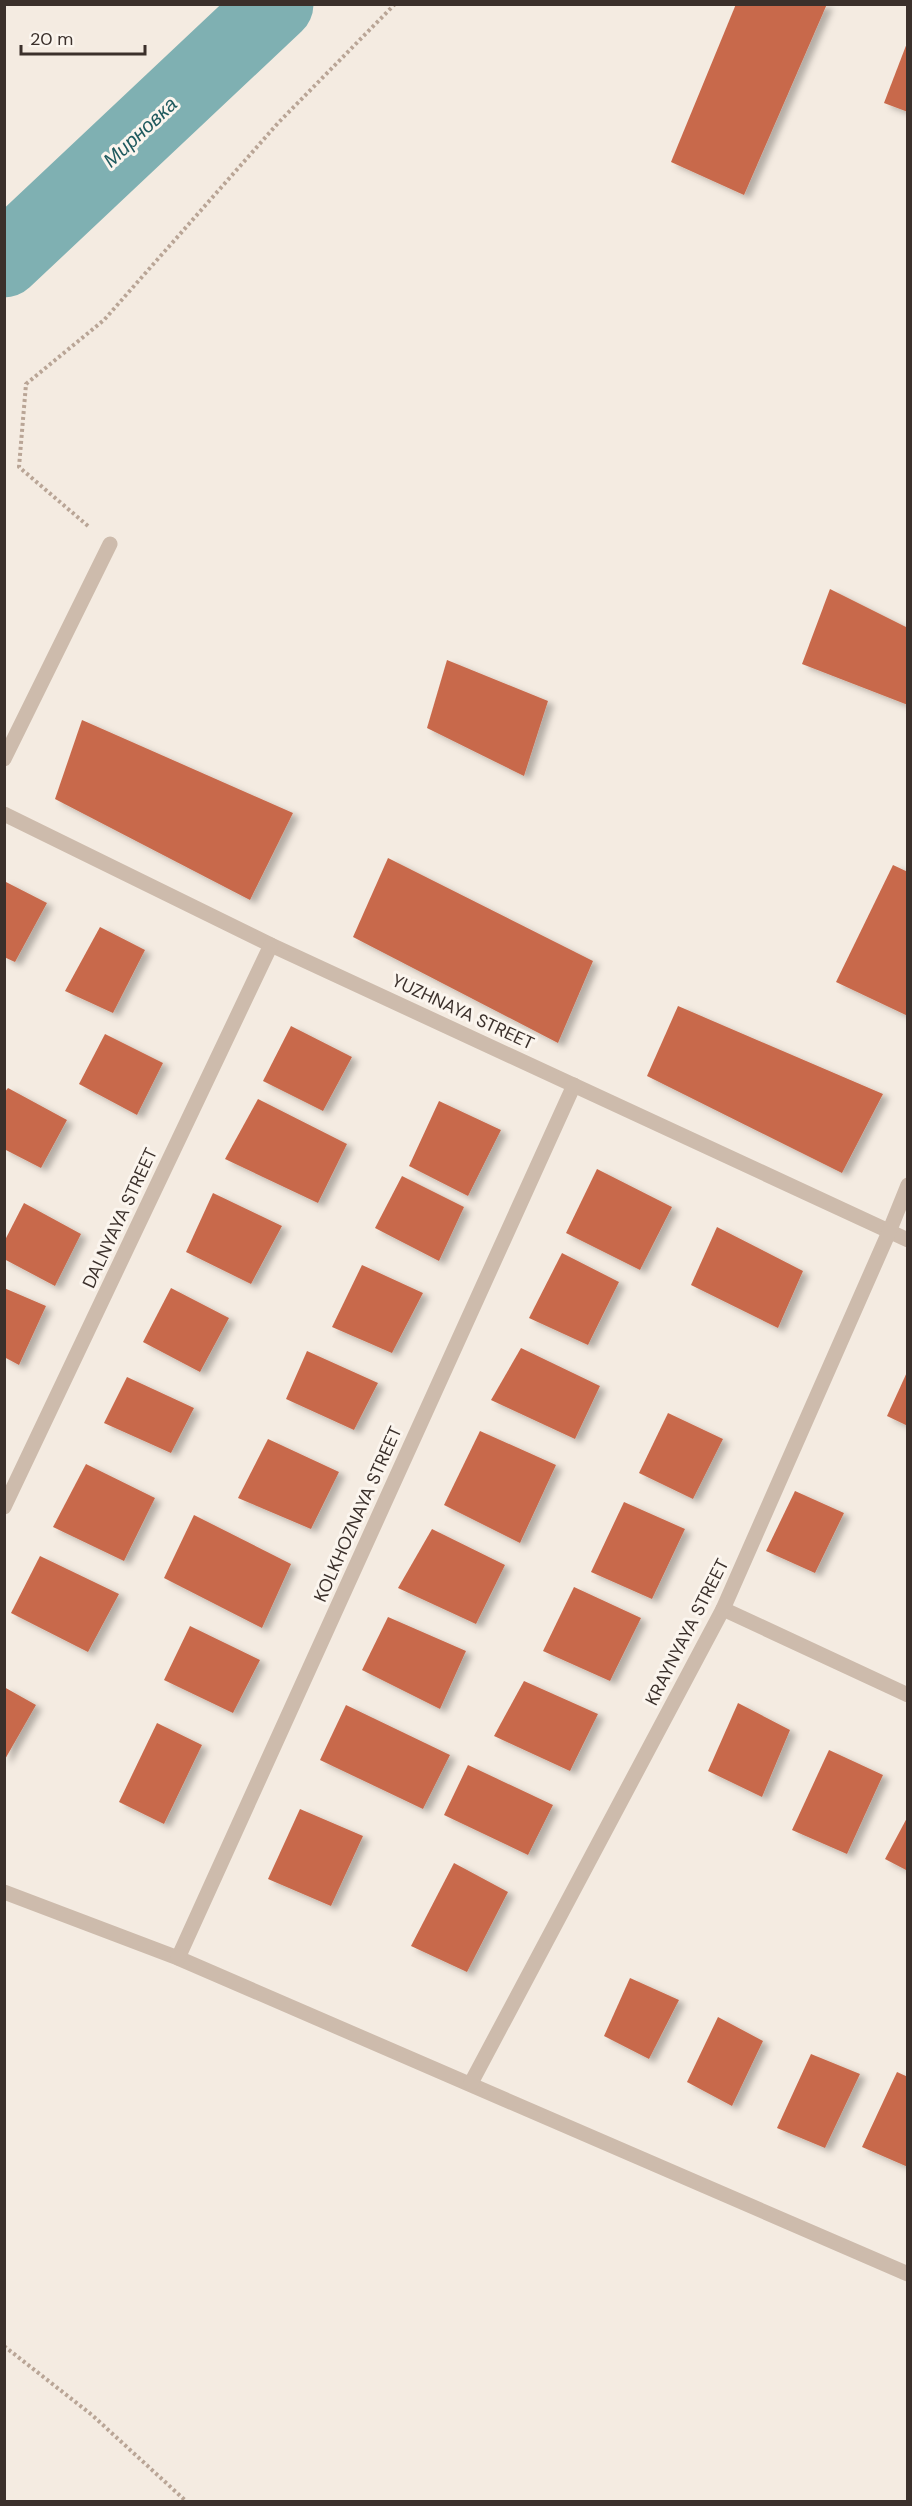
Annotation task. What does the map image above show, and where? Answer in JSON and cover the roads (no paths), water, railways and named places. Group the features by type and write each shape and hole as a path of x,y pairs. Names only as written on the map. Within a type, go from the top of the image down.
{"street":[{"path":"4,759 110,544"},
{"name":"YUZHNAYA STREET","path":"4,814 271,945 908,1240"},
{"name":"DALNYAYA STREET","path":"4,1507 271,945"},
{"name":"KOLKHOZNAYA STREET","path":"178,1958 574,1085"},
{"name":"KRAYNYAYA STREET","path":"471,2084 723,1609 908,1185"},
{"path":"723,1609 908,1695"},
{"path":"4,1892 178,1958 908,2274"}],"waterway":[{"name":"Мирновка","path":"4,260 276,4"}]}
